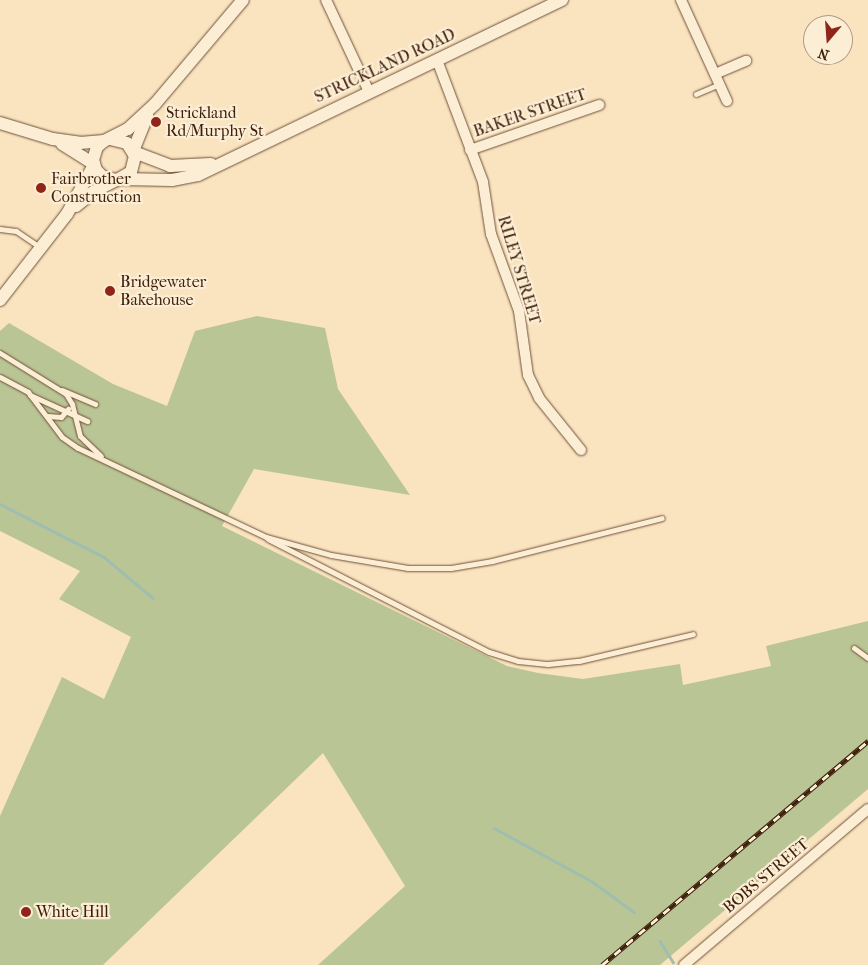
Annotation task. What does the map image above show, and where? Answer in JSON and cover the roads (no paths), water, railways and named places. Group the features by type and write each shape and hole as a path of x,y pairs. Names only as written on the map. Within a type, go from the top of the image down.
{"street":[{"path":"0,300 67,214 94,165 95,151 107,140 128,129 155,104 243,0"},
{"path":"326,0 369,92"},
{"name":"STRICKLAND ROAD","path":"119,179 183,178 198,175 221,162 562,0"},
{"path":"681,0 726,101"},
{"name":"RILEY STREET","path":"437,60 483,182 492,234 519,311 530,381 539,398 581,450"},
{"path":"717,79 746,61"},
{"path":"67,214 93,192 119,179 133,168 133,152 141,127 155,104"},
{"name":"BAKER STREET","path":"470,150 599,105"},
{"path":"0,123 53,139 85,144 107,140 123,141 133,152"},
{"path":"53,139 94,165 103,177 119,179"},
{"name":"STRICKLAND ROAD","path":"133,152 170,166 186,167 221,162"},
{"name":"BOBS STREET","path":"684,965 868,809"}],"lane":[{"path":"696,94 717,79"},
{"path":"0,229 16,231 42,248"},
{"path":"0,353 18,367 62,390 95,404"},
{"path":"0,376 30,394 87,421"},
{"path":"62,390 68,397 80,436 104,460"},
{"path":"30,394 68,442 266,538 489,652 518,661 538,664 575,661 693,634"},
{"path":"47,416 58,418 67,411 68,397"},
{"path":"266,538 362,561 439,570 492,562 662,518"},
{"path":"854,648 868,658"}],"waterway":[{"path":"0,504 104,557 153,598"},
{"path":"494,828 593,882 634,912"},
{"path":"660,941 673,962"}],"railway":[{"path":"602,965 868,741"}],"place":[{"name":"Strickland Rd/Murphy St","path":"156,122"},
{"name":"Fairbrother Construction","path":"41,188"},
{"name":"Bridgewater Bakehouse","path":"110,291"},
{"name":"White Hill","path":"26,912"}]}
